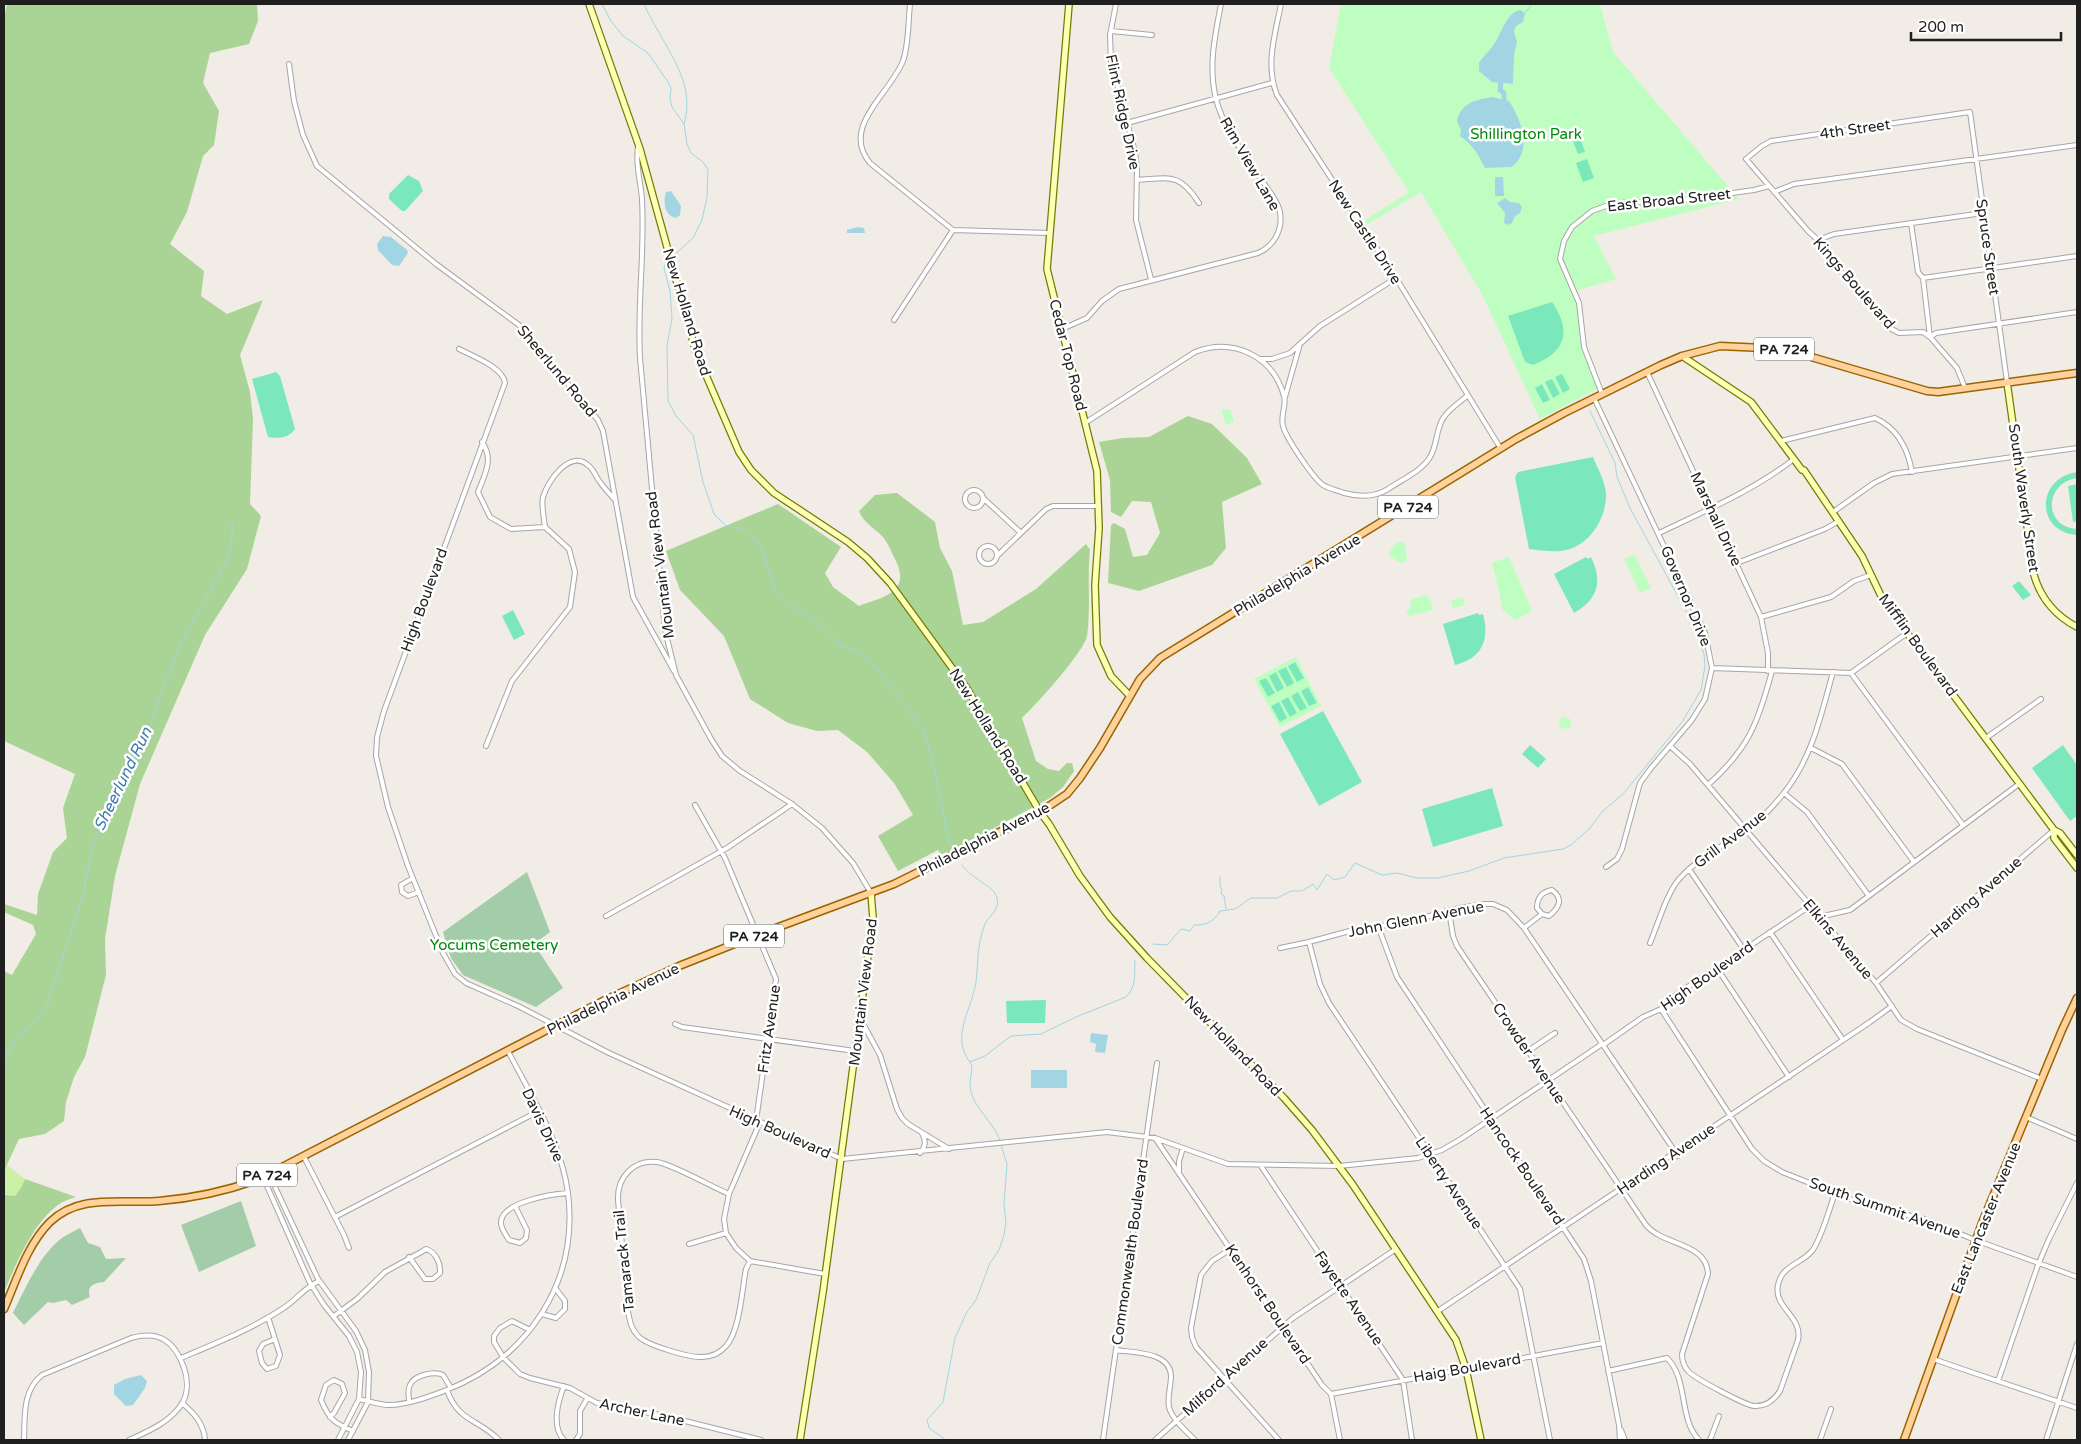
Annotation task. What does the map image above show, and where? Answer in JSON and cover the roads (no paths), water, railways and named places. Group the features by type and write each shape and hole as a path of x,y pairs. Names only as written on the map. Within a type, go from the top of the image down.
{"main road":[{"name":"Philadelphia Avenue","path":"4,1309 33,1244 48,1224 65,1211 86,1203 110,1200 158,1201 206,1195 266,1176 508,1050 648,980 757,935 908,878 1040,812 1067,794 1080,778 1100,748 1129,695 1143,674 1168,653 1501,449 1547,422 1646,372 1682,356 1720,346 1784,349 1921,390 1938,392 2077,373"},
{"name":"East Lancaster Avenue","path":"1904,1440 1975,1240 2077,998"}],"street":[{"name":"New Holland Road","path":"589,4 638,144 701,365 730,433 744,459 774,494 848,542 867,558 890,583 966,687 1080,876 1110,917 1147,958 1284,1098 1339,1166 1396,1248 1456,1340 1466,1369 1481,1440"},
{"path":"910,4 906,49 902,61 896,76 864,122 860,132 860,144 864,156 870,163 953,230 1049,233"},
{"name":"Cedar Top Road","path":"1069,4 1049,233 1048,276 1097,472 1099,506 1095,585 1097,645 1111,676 1129,695"},
{"name":"Flint Ridge Drive","path":"1116,4 1111,31 1111,62 1135,152 1137,180 1136,220 1151,279"},
{"name":"Rim View Lane","path":"1062,329 1087,318 1102,301 1125,286 1258,253 1273,242 1281,226 1280,211 1275,201 1228,130 1216,98 1212,71 1212,46 1221,4"},
{"name":"New Castle Drive","path":"1281,4 1271,53 1272,83 1280,100 1396,278 1501,449"},
{"path":"1111,31 1152,34"},
{"name":"Sheerlund Road","path":"289,64 294,101 303,135 317,166 443,269 524,329 598,420 603,431 633,597 676,675"},
{"path":"1126,123 1272,83"},
{"name":"4th Street","path":"1746,159 1771,141 1970,112"},
{"name":"Spruce Street","path":"1970,112 1990,269 2007,382"},
{"name":"Mountain View Road","path":"638,144 637,162 642,200 640,358 665,630 676,675 722,756 812,819 838,844 861,874 871,893 873,918 842,1159 800,1440"},
{"path":"1774,192 1794,184 2077,145"},
{"name":"Kings Boulevard","path":"1746,159 1818,240 1828,256 1888,327 1900,333 1923,332 1930,337"},
{"path":"1137,180 1174,178 1187,187 1199,203"},
{"name":"East Broad Street","path":"1602,394 1584,347 1579,303 1560,259 1564,241 1572,227 1592,211 1614,203 1675,201 1754,190 1769,186"},
{"path":"1818,240 1834,234 1983,213"},
{"path":"1911,223 1918,272 1923,278 1930,337 1957,368 1966,389"},
{"path":"894,320 953,230"},
{"path":"1923,278 2077,256"},
{"path":"1260,359 1281,357 1290,353 1330,319 1396,278"},
{"path":"1930,337 1936,333 2077,312"},
{"path":"1300,344 1285,398 1282,420 1285,430 1314,477 1328,488 1351,495 1366,496 1386,490 1427,462 1433,452 1443,418 1468,395"},
{"path":"1085,423 1190,354 1206,348 1228,347 1260,359 1273,372 1285,398"},
{"name":"High Boulevard","path":"459,348 498,370 504,378 504,383 387,702 377,737 376,756 388,807 413,878 443,953 455,974 466,983 525,1009 555,1026 758,1122 842,1159 920,1153 1093,1133 1114,1133 1155,1138 1228,1164 1339,1166 1401,1161 1430,1154 1461,1139 1643,1017 1661,1009 1674,996 1810,906"},
{"name":"Mifflin Boulevard","path":"1682,356 1747,398 1758,409 1804,470 1862,556 1884,602 2054,830 2060,833 2077,855"},
{"name":"Marshall Drive","path":"1646,372 1761,617 1768,653 1770,671 1762,708 1748,741 1733,761 1708,785"},
{"name":"South Waverly Street","path":"2007,382 2036,581 2052,609 2077,627"},
{"name":"Governor Drive","path":"1594,398 1705,633 1712,668 1708,692 1701,707 1688,726 1640,783 1622,849 1617,858 1606,866"},
{"path":"1780,440 1875,418 1888,425 1902,443 1909,457 1912,472"},
{"path":"482,442 489,462 478,492 490,517 511,529 545,527"},
{"path":"1833,512 1881,479 1892,474 2077,448"},
{"path":"1659,533 1711,508 1782,468 1794,459"},
{"path":"486,746 512,681 570,607 575,572 569,549 545,527 543,497 561,467 571,461 581,461 589,466 616,500"},
{"path":"983,498 982,504 977,507 971,507 966,500 967,495 975,490 1020,532"},
{"path":"997,556 996,550 991,547 982,549 979,554 981,560 986,564 992,563 1041,512 1053,506 1099,506"},
{"path":"1736,564 1825,529 1839,521"},
{"path":"1761,617 1831,597 1854,581 1871,575"},
{"path":"1712,668 1851,673 1908,632"},
{"name":"Grill Avenue","path":"1650,943 1676,884 1689,870 1746,830 1784,793 1811,748 1833,672"},
{"path":"1851,673 1963,825"},
{"path":"1986,738 2041,699"},
{"name":"Elkins Avenue","path":"1670,746 1690,764 1876,983 1901,1020 1917,1029 2042,1078"},
{"path":"1811,748 1842,764 1914,862"},
{"path":"1819,917 1850,910 2019,784"},
{"path":"1784,793 1807,812 1869,896"},
{"path":"606,916 721,852 792,804"},
{"name":"Fritz Avenue","path":"695,805 721,852 776,979 758,1122 728,1194 724,1219 726,1233"},
{"name":"Mifflin Boulevard","path":"2054,830 2054,838 2077,868"},
{"name":"Harding Avenue","path":"1876,983 2054,830"},
{"path":"1689,870 1744,950"},
{"path":"413,878 401,885 402,892 408,896 419,892"},
{"path":"1552,890 1558,894 1560,901 1558,908 1549,916 1542,914 1537,908 1540,896 1545,891 1552,890"},
{"name":"John Glenn Avenue","path":"1280,948 1356,929 1404,923 1459,908 1493,904 1511,912 1524,928 1676,1155"},
{"name":"Crowder Avenue","path":"1449,911 1458,946 1651,1232 1696,1252 1707,1264 1708,1274 1682,1357 1685,1367 1697,1378 1754,1406 1770,1402 1778,1394 1798,1340 1799,1331 1797,1323 1778,1297 1777,1288 1780,1278 1787,1268 1813,1249 1835,1193"},
{"path":"1524,928 1542,914"},
{"name":"Hancock Boulevard","path":"1378,926 1396,977 1581,1255 1589,1273 1619,1425 1620,1440"},
{"path":"1770,932 1843,1040"},
{"name":"Liberty Avenue","path":"1309,942 1320,984 1329,1003 1523,1297 1550,1440"},
{"path":"1717,968 1789,1077"},
{"name":"Harding Avenue","path":"1438,1311 1621,1189 1676,1155 1892,1006"},
{"name":"South Summit Avenue","path":"1661,1009 1752,1149 1764,1161 1782,1172 1877,1209 1924,1219 1975,1240 2077,1277"},
{"path":"860,1018 880,1055 899,1114 908,1124 949,1149"},
{"path":"675,1024 682,1027 855,1051"},
{"path":"1528,1051 1555,1033"},
{"name":"Davis Drive","path":"359,1399 391,1405 449,1389 467,1381 503,1357 530,1330 542,1314 556,1289 568,1240 568,1194 558,1151 540,1111 508,1050"},
{"name":"Commonwealth Boulevard","path":"1103,1440 1157,1063"},
{"path":"335,1217 540,1111"},
{"path":"2026,1118 2077,1139"},
{"path":"920,1153 925,1147 922,1133"},
{"name":"Kenhorst Boulevard","path":"1155,1138 1322,1385 1332,1394"},
{"path":"1179,1174 1179,1160 1183,1148"},
{"path":"304,1157 349,1248"},
{"name":"Tamarack Trail","path":"728,1194 658,1162 640,1164 625,1175 618,1190 618,1200 628,1312 632,1329 642,1340 654,1346 700,1358 717,1353 726,1346 734,1331 746,1269 750,1262"},
{"name":"Fayette Avenue","path":"1261,1166 1403,1380 1412,1440"},
{"path":"266,1176 319,1281 356,1331 365,1350 369,1372 368,1401 348,1440"},
{"path":"266,1176 311,1284 349,1336 357,1352 361,1372 359,1399 338,1440"},
{"path":"1998,1381 2049,1239 2077,1183"},
{"path":"515,1206 527,1230 526,1238 520,1243 510,1240 501,1225 504,1214 515,1206 541,1197 568,1194"},
{"path":"689,1244 726,1233 736,1248 750,1262 825,1274"},
{"name":"Milford Avenue","path":"1155,1440 1283,1326 1396,1248"},
{"path":"334,1316 385,1272 410,1257 426,1249 431,1250 440,1265 440,1273 433,1279 425,1279 410,1257"},
{"path":"1231,1249 1212,1262 1201,1274 1191,1328 1192,1337 1196,1347 1280,1440"},
{"path":"181,1358 214,1344 290,1304 300,1292 319,1281"},
{"path":"542,1314 556,1318 566,1309 565,1301 556,1289"},
{"path":"268,1316 275,1339 280,1358 276,1366 268,1369 262,1363 259,1351 263,1344 275,1339"},
{"path":"503,1357 494,1342 494,1336 500,1328 512,1321 530,1330"},
{"path":"24,1440 28,1394 35,1381 45,1373 131,1338 154,1336 165,1340 175,1348 181,1358 187,1381 185,1397 182,1403 160,1425 129,1440"},
{"name":"Haig Boulevard","path":"1332,1394 1603,1342"},
{"path":"2046,1440 2077,1344"},
{"path":"1116,1350 1151,1355 1160,1358 1167,1365 1171,1374 1169,1408 1177,1421 1195,1440"},
{"name":"Archer Lane","path":"503,1357 517,1372 524,1376 564,1386 576,1391 587,1399 604,1405 666,1416 761,1440"},
{"path":"1608,1371 1667,1358 1679,1378 1687,1418 1691,1430 1699,1440"},
{"path":"1932,1359 2077,1408"},
{"path":"409,1401 408,1390 411,1383 436,1372 441,1373 449,1389 453,1404 462,1415 488,1430 498,1440"},
{"path":"330,1417 345,1393 344,1386 337,1381 328,1383 321,1398 330,1417 336,1423 353,1431"},
{"path":"564,1386 557,1406 559,1432 564,1440"},
{"path":"1332,1394 1340,1440"},
{"path":"576,1440 580,1434 580,1411 587,1399"},
{"path":"182,1403 199,1421 205,1440"},
{"path":"1820,1440 1831,1409"},
{"path":"1710,1440 1719,1416"},
{"name":"Hancock Boulevard","path":"1619,1425 1625,1440"}],"water":[{"path":"1520,10 1525,13 1523,22 1516,26 1514,31 1517,42 1514,54 1513,84 1492,82 1479,71 1479,63 1497,40 1511,15"},
{"path":"1492,97 1509,101 1521,125 1523,134 1522,152 1512,167 1485,168 1475,150 1460,136 1461,130 1457,122 1461,110 1474,101"},
{"path":"1495,177 1503,177 1504,196 1495,196"},
{"path":"671,191 681,206 680,215 676,218 669,214 665,208 666,192"},
{"path":"1505,198 1510,202 1519,203 1522,207 1520,213 1515,216 1509,225 1504,223 1505,213 1497,203"},
{"path":"858,227 864,228 865,233 847,233 847,230"},
{"path":"383,236 391,237 407,250 408,253 399,266 392,265 378,250 377,244"},
{"path":"1091,1033 1108,1035 1105,1053 1095,1052 1096,1044 1090,1042"},
{"path":"1031,1070 1067,1070 1067,1088 1031,1088"},
{"path":"141,1375 147,1381 145,1388 133,1405 126,1406 114,1394 114,1385 125,1379"}],"waterway":[{"path":"602,4 611,21 623,36 648,53 668,82 671,88 670,99 672,107 684,124 687,144 691,153 703,162 708,170 707,197 702,220 693,238 672,257"},
{"path":"644,4 682,77 686,92 687,108 684,124"},
{"path":"1525,13 1532,4"},
{"path":"1501,81 1500,90 1504,93 1504,101"},
{"path":"669,259 666,260 664,268 670,291 672,318 667,346 668,401 676,416 693,435 703,482 714,514 726,526 745,530 759,543 776,591 782,600 817,623 842,646 856,651 870,660 905,705 924,732 931,754 950,845"},
{"path":"1153,944 1167,945 1181,929 1190,931 1194,925 1202,925 1209,922 1220,911 1235,909 1251,898 1277,898 1291,891 1302,891 1313,884 1317,890 1327,874 1334,880 1345,877 1355,863 1382,875 1397,873 1417,878 1438,878 1469,871 1504,858 1563,849 1571,845 1589,829 1603,811 1623,794 1682,722 1701,690 1705,666 1704,654 1693,624 1630,508 1617,477 1615,463 1590,411"},
{"name":"Sheerlund Run","path":"4,1061 16,1038 39,1018 47,1006 83,896 92,847 108,805 147,733 178,649 229,556 232,540 232,522"},
{"path":"962,865 992,890 997,899 997,907 986,922 982,933 976,982 964,1025 962,1045 965,1055 972,1065 971,1093 1000,1141"},
{"path":"1220,877 1221,894 1224,896 1226,909"},
{"path":"970,1062 985,1056 1011,1036 1041,1034 1076,1017 1126,997 1133,985 1135,960"},
{"path":"946,1440 929,1428 927,1420 943,1402 955,1338 967,1312 976,1300 990,1263 999,1250 1004,1235 1007,1164 1001,1145"}],"park label":[{"name":"Shillington Park","path":"1526,134"},
{"name":"Yocums Cemetery","path":"494,945"}]}
